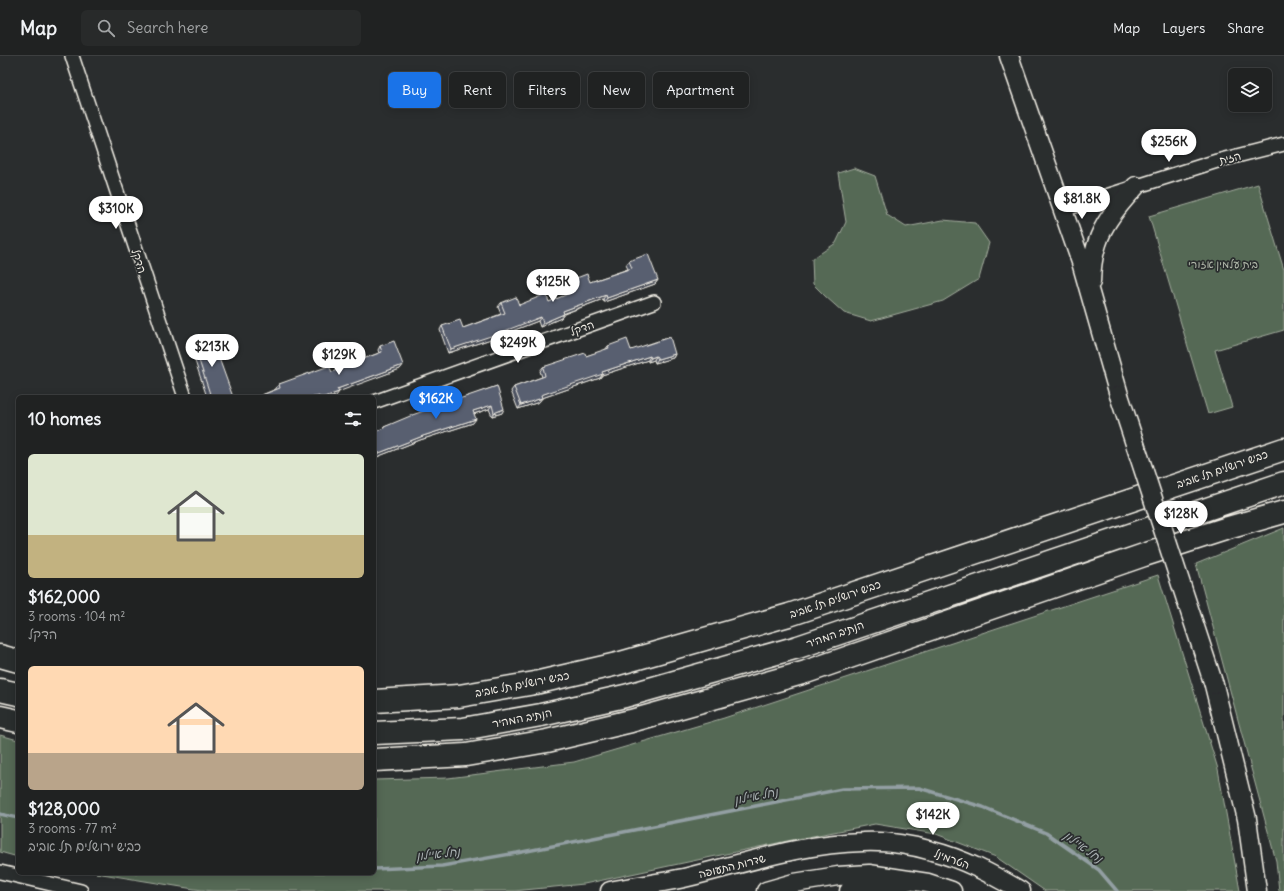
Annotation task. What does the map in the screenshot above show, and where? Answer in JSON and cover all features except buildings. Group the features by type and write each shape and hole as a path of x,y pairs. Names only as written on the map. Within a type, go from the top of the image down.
{"highway":[{"name":"כביש ירושלים תל אביב","path":"376,701 459,696 535,683 640,658 788,615 1284,449"},
{"name":"הנתיב המהיר","path":"376,734 463,729 542,715 625,696 798,647 1284,483"},
{"path":"376,760 466,755 547,741 631,721 806,672 1160,550 1284,512"},
{"path":"0,656 16,660"},
{"path":"0,690 16,694"},
{"path":"0,717 16,721"}],"main road":[{"path":"1009,56 1080,262 1119,395 1214,685 1247,819 1257,891"},
{"path":"1091,299 1092,264 1100,233 1112,214 1136,186"},
{"name":"הטרמינל","path":"830,844 864,842 898,844 933,851 964,862 1021,891"},
{"name":"שדרות התעופה","path":"610,891 686,877 792,851 830,844"},
{"path":"766,891 794,883 838,876 869,874 928,883 952,891"},
{"path":"849,891 900,891"}],"street":[{"name":"הדקל","path":"72,56 184,395"},
{"name":"הזית","path":"1062,210 1216,161 1284,144"},
{"name":"הדקל","path":"376,401 654,302"},
{"path":"0,872 81,891"}],"green space":[{"path":"854,168 875,176 887,215 906,227 943,220 975,223 989,243 979,279 943,301 871,321 844,313 813,284 812,259 836,243 846,222 838,173"},
{"name":"בית עלמין אזורי","path":"1258,184 1284,270 1284,330 1215,350 1232,407 1208,414 1149,216"},
{"path":"1284,528 1284,891 1279,891 1276,861 1196,564"},
{"path":"1158,575 1218,769 1240,891 1045,891 996,857 936,834 875,824 584,884 514,891 213,891 108,875 376,875 376,780 448,778 574,762 724,718"},
{"path":"0,735 16,739 16,856 0,852"}],"waterway":[{"name":"נחל איילון","path":"376,869 442,866 517,853 842,789 919,788 983,807 1046,833 1099,870 1117,891"},
{"name":"נחל איילון","path":"0,814 16,818"}]}
